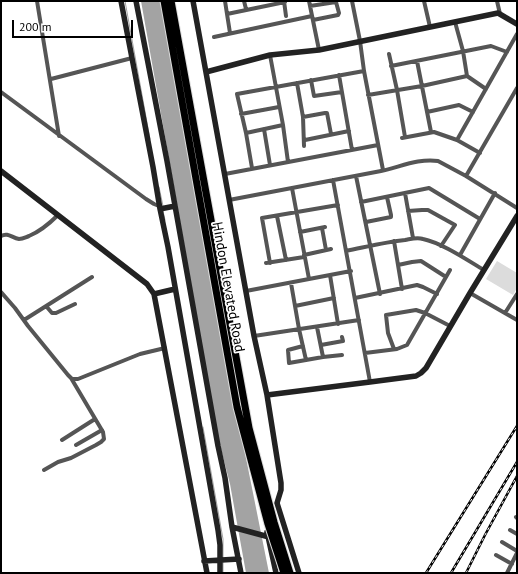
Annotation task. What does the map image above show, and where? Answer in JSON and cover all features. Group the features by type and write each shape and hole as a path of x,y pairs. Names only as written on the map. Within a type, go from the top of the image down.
{"highway":[{"name":"Hindon Elevated Road","path":"164,1 237,406 268,524 284,573"},
{"name":"Hindon Elevated Road","path":"171,1 249,428 274,522 290,573"}],"street":[{"path":"37,1 51,79 59,136"},
{"path":"122,1 161,208 218,530 220,545 220,573"},
{"path":"136,1 167,161 172,207 234,527 236,559 241,573"},
{"path":"193,1 254,336 267,395 281,483 281,490 277,503 299,573"},
{"path":"224,1 230,33"},
{"path":"244,1 246,10"},
{"path":"261,1 263,7"},
{"path":"227,14 285,1 286,16"},
{"path":"352,1 368,95 383,170"},
{"path":"424,1 430,27"},
{"path":"497,1 500,14"},
{"path":"214,37 312,18 338,15 339,13 336,2 310,3 312,18 318,50"},
{"path":"206,72 270,55 318,50 498,13 517,24"},
{"path":"455,22 463,51 467,76 486,89"},
{"path":"457,140 517,34"},
{"path":"392,66 491,46 507,52"},
{"path":"389,54 397,90 404,138 431,132 437,133 457,140 480,153"},
{"path":"270,55 283,125 288,162"},
{"path":"51,79 132,58"},
{"path":"417,61 431,132"},
{"path":"252,168 237,94 364,70"},
{"path":"339,75 352,150"},
{"path":"368,95 422,86 467,76"},
{"path":"311,80 314,96 342,92"},
{"path":"297,83 303,117 305,140 304,146"},
{"path":"466,176 517,88"},
{"path":"1,92 146,199 161,208 172,207"},
{"path":"427,112 459,105 473,112"},
{"path":"241,114 279,107"},
{"path":"303,117 325,113 327,114 331,134"},
{"path":"246,133 283,125"},
{"path":"264,129 270,165"},
{"path":"305,140 349,131"},
{"path":"225,174 378,146"},
{"path":"230,200 356,176 414,162 433,160 438,161 466,176 517,208"},
{"path":"1,171 147,284 154,294 207,573"},
{"path":"356,176 380,294"},
{"path":"333,180 370,382"},
{"path":"292,188 308,279"},
{"path":"362,202 431,188 480,219"},
{"path":"405,193 413,238"},
{"path":"460,256 494,193"},
{"path":"366,222 390,217 391,215 387,197"},
{"path":"332,249 268,263 262,218 338,205"},
{"path":"408,211 428,210 455,225 441,246"},
{"path":"1,236 7,234 20,238 26,237 45,228 58,215"},
{"path":"277,216 286,260"},
{"path":"267,395 416,376 421,374 517,217"},
{"path":"300,232 323,228 326,250"},
{"path":"346,251 413,238 425,239 441,246 484,270"},
{"path":"394,241 402,288"},
{"path":"398,265 421,261 446,277"},
{"path":"365,354 407,345 450,270"},
{"path":"246,291 350,271"},
{"path":"330,275 338,324"},
{"path":"24,320 92,277"},
{"path":"291,283 306,360"},
{"path":"355,298 419,285 437,294"},
{"path":"154,294 175,289"},
{"path":"1,292 71,378 102,430 104,436 104,439 101,442 44,470"},
{"path":"470,294 517,319"},
{"path":"505,313 517,294"},
{"path":"295,306 334,298"},
{"path":"46,306 52,313 56,314 75,304"},
{"path":"394,349 388,333 386,315 416,310 450,326"},
{"path":"254,336 359,320"},
{"path":"317,327 323,357"},
{"path":"321,345 343,341 342,337"},
{"path":"303,346 288,350 289,363 342,355"},
{"path":"71,378 78,379 140,354 165,348"},
{"path":"62,440 95,419"},
{"path":"76,445 102,430"},
{"path":"276,573 263,516 277,503"},
{"path":"234,527 267,537"},
{"path":"510,530 517,534"},
{"path":"502,542 517,552 507,573"},
{"path":"496,555 512,564"},
{"path":"204,561 236,559"}],"shaded area":[{"path":"141,1 164,1 201,193 245,453 269,573 246,573 230,484 214,422 200,334"},
{"path":"497,261 517,273 517,288 513,295 486,279"}],"waterway":[{"path":"125,1 150,139"},
{"path":"159,187 163,206"},
{"path":"163,211 165,220"},
{"path":"203,427 223,539 223,558"},
{"path":"223,562 223,573"}],"railway":[{"path":"426,573 517,426"},
{"path":"451,573 517,462"},
{"path":"466,573 517,476"}]}
